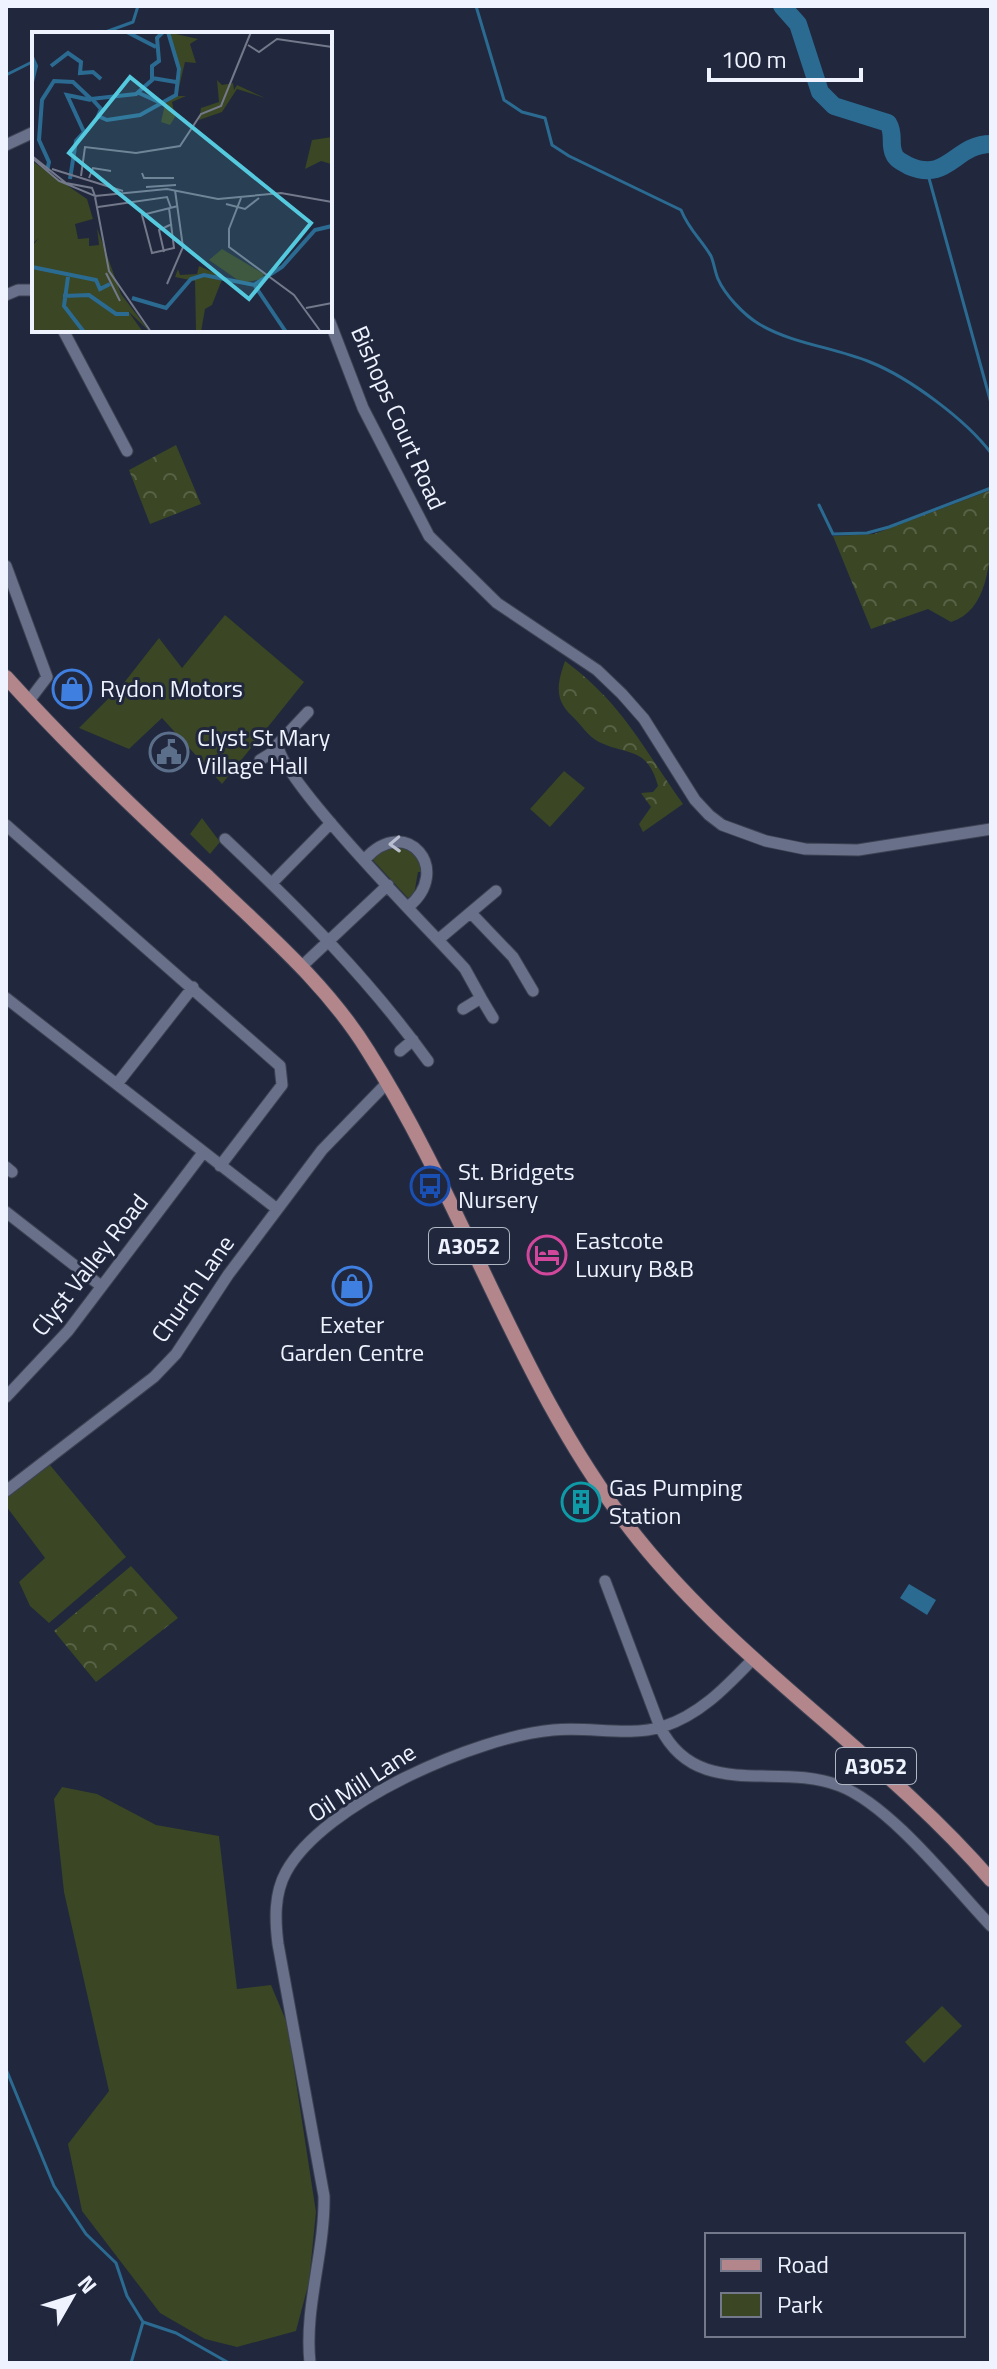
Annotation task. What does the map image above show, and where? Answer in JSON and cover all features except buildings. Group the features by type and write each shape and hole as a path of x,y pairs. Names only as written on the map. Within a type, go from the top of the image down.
{"main road":[{"name":"A3052","path":"6,677 131,806 302,966 344,1016 387,1083 568,1442 647,1550 753,1659 898,1786 991,1880"}],"street":[{"path":"6,145 32,133"},
{"path":"6,295 18,290 32,290"},
{"name":"Bishops Court Road","path":"332,327 363,408 419,523 457,568 497,603 597,670 622,694 644,719 695,800 722,825 766,841 805,849 844,850 897,845 991,829"},
{"path":"64,332 121,429 127,451"},
{"path":"6,566 47,677 28,702"},
{"path":"308,712 278,744 278,749 310,802 465,969 493,1018"},
{"path":"260,760 278,749"},
{"path":"272,883 331,823"},
{"path":"6,825 280,1066 284,1076 282,1085 220,1166"},
{"path":"225,839 300,911 382,998 428,1061"},
{"path":"365,859 376,848 390,841 407,843 418,850 426,865 427,877 420,895 408,907"},
{"path":"302,966 388,885"},
{"path":"439,939 496,891"},
{"path":"471,913 513,957 533,991"},
{"path":"117,1084 193,987"},
{"path":"6,998 202,1154 277,1209"},
{"path":"463,1009 481,998"},
{"path":"400,1051 413,1040"},
{"name":"Church Lane","path":"6,1491 154,1377 176,1354 322,1150 387,1083"},
{"name":"Clyst Valley Road","path":"6,1397 41,1364 202,1154"},
{"path":"6,1212 101,1286"},
{"path":"605,1581 660,1727 674,1751 696,1767 710,1772 825,1781 857,1795 880,1810 991,1926"},
{"name":"Oil Mill Lane","path":"310,2363 308,2321 323,2238 324,2196 278,1944 277,1905 285,1873 315,1839 355,1808 423,1767 462,1750 554,1730 633,1731 660,1727 701,1707 753,1659"}],"green space":[{"path":"176,445 201,504 150,524 129,470"},
{"path":"991,490 988,568 977,602 966,614 951,622 928,609 871,629 833,536 874,534"},
{"path":"225,615 304,682 222,784 162,718 129,749 79,728 123,684 159,638 182,668"},
{"path":"565,661 603,694 683,804 643,832 639,824 651,807 641,793 653,792 658,786 653,773 642,758 595,739 566,710 559,691"},
{"path":"564,771 585,788 550,827 530,809"},
{"path":"202,818 220,842 210,854 190,834"},
{"path":"394,844 414,851 424,872 418,872 414,895 408,898 371,858"},
{"path":"50,1465 126,1557 49,1623 30,1606 19,1582 45,1558 6,1506 6,1496"},
{"path":"131,1566 178,1618 96,1682 54,1631"},
{"path":"62,1787 97,1794 156,1825 219,1836 237,1989 271,1985 287,2023 316,2212 309,2282 296,2331 237,2347 205,2339 160,2313 82,2211 68,2144 109,2091 64,1892 54,1799"},
{"path":"942,2006 962,2026 924,2063 905,2042"}],"water":[{"path":"909,1584 936,1600 927,1615 900,1598"}],"waterway":[{"path":"106,32 133,22 138,6"},
{"path":"476,6 504,100 522,112 545,118 552,145 569,156 681,210 711,256 721,285 747,315 772,331 870,362 902,378 952,414 991,453"},
{"path":"782,6 798,24 820,92 834,106 888,123 893,150 900,161 922,170 933,170 968,150 991,144"},
{"path":"6,75 32,62"},
{"path":"927,171 991,403"},
{"path":"819,505 833,534 867,533 991,488"},
{"path":"6,2069 54,2186 86,2234 116,2263 127,2296 143,2322 176,2333 229,2363"},
{"path":"131,2363 143,2322"}],"place":[{"name":"Rydon Motors","path":"72,689"},
{"name":"Clyst St Mary Village Hall","path":"169,752"},
{"name":"St. Bridgets Nursery","path":"430,1186"},
{"name":"Eastcote Luxury B&B","path":"547,1255"},
{"name":"Exeter Garden Centre","path":"352,1286"},
{"name":"Gas Pumping Station","path":"581,1502"}]}
